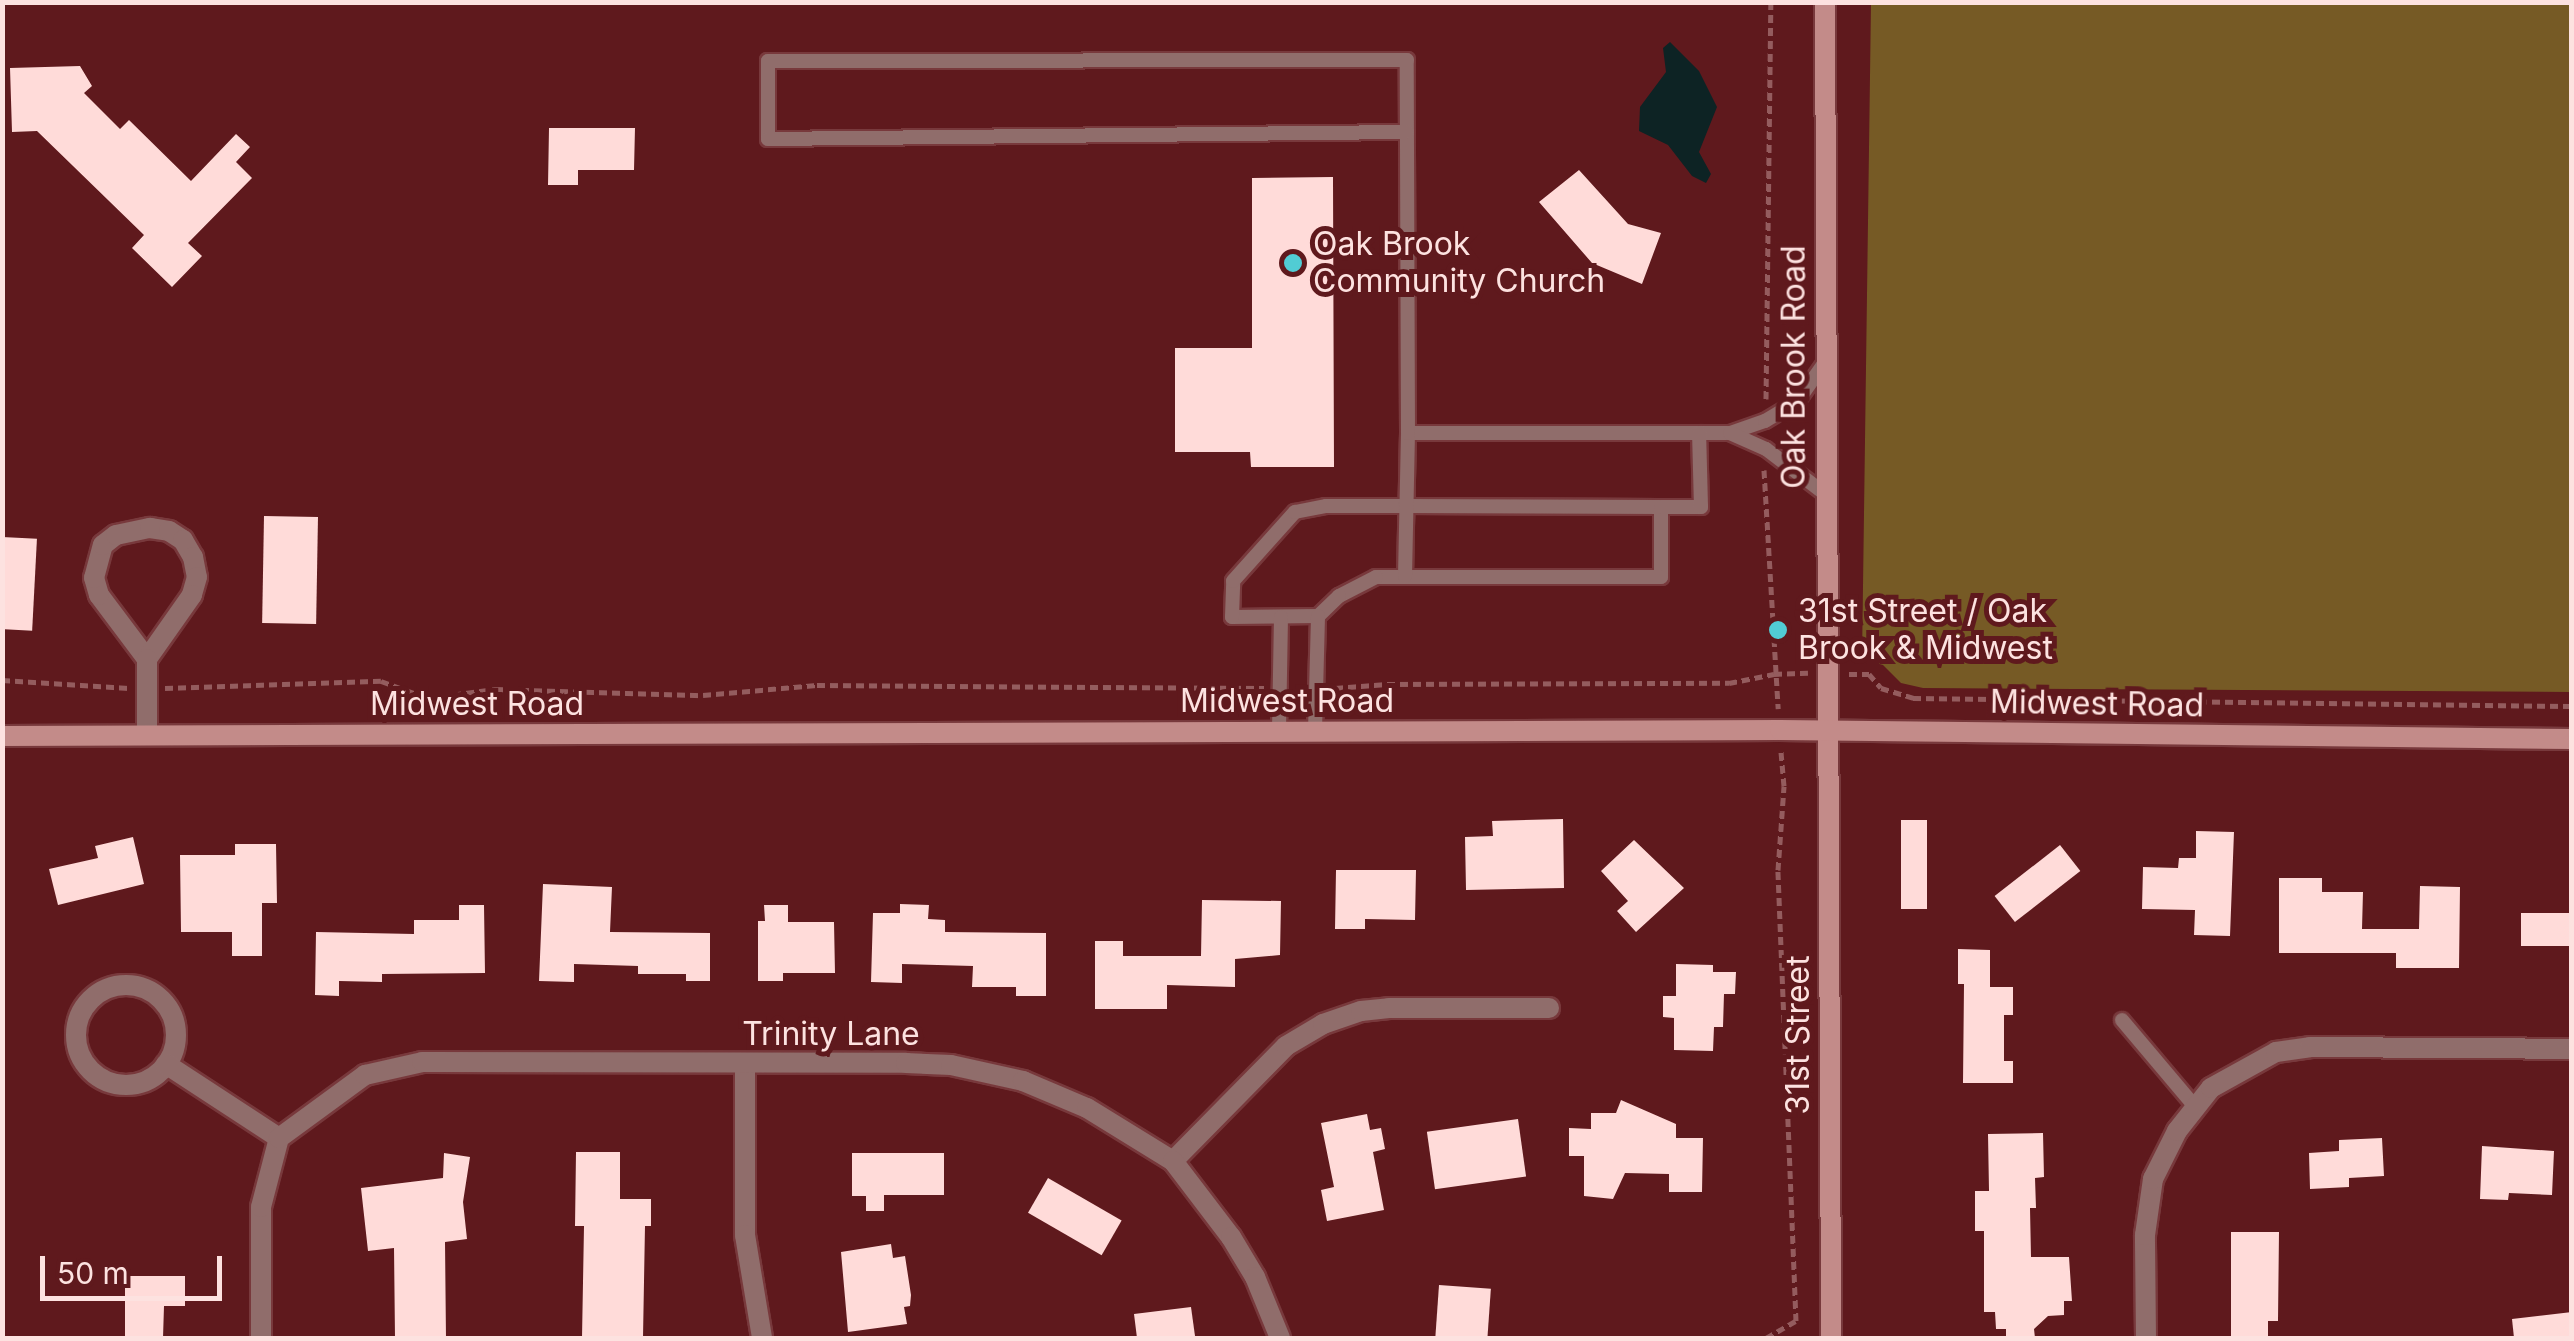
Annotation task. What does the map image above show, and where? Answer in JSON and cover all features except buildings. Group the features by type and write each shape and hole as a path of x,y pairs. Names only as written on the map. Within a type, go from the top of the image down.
{"main road":[{"name":"Oak Brook Road","path":"1825,2 1826,732"},
{"name":"Midwest Road","path":"2,736 1315,731 2572,740"},
{"name":"31st Street","path":"1826,732 1830,1338"}],"street":[{"path":"147,660 192,595 197,577 183,540 169,531 150,528 116,535 103,546 94,578 99,595 147,660 147,735"},
{"path":"124,984 152,991 172,1015 176,1033 166,1064 137,1084 121,1085 92,1072 81,1058 76,1029 89,1000 111,986 124,984"},
{"path":"1173,1161 1286,1046 1323,1024 1361,1011 1390,1008 1549,1008"},
{"path":"2146,1338 2147,1205 2164,1152 2211,1088 2276,1052 2293,1050 2572,1049"},
{"path":"745,1062 745,1235 762,1338"},
{"name":"Trinity Lane","path":"279,1138 365,1075 392,1066 906,1063 991,1072 1087,1108 1173,1161 1247,1263 1280,1338"},
{"path":"166,1064 279,1138 262,1207 261,1338"}],"lane":[{"path":"1404,576 1408,433 1407,60 768,61 768,139 1407,132"},
{"path":"1408,433 1730,433 1765,421 1797,402 1823,365"},
{"path":"1661,506 1661,578 1404,576 1361,582 1318,616 1232,617 1233,581 1295,512 1326,506 1661,506 1701,507 1698,433"},
{"path":"1730,433 1766,449 1824,494"},
{"path":"1279,732 1281,616"},
{"path":"1315,731 1318,616"},
{"path":"2122,1020 2196,1108"}],"path":[{"path":"1765,421 1771,2"},
{"path":"1316,688 1730,682 1774,674 1766,449"},
{"path":"1869,674 1881,688 1914,698 2572,706"},
{"path":"2,680 148,688 382,681 428,698 495,689 703,695 818,685 1280,688"},
{"path":"1766,1338 1796,1320 1778,870 1784,786"}],"shaded area":[{"path":"1871,3 2571,3 2571,692 1923,688 1901,683 1883,665 1862,659"}],"water":[{"path":"1670,42 1699,71 1717,107 1699,152 1711,174 1706,183 1692,176 1668,145 1639,131 1640,107 1666,72 1663,48"}],"place":[{"name":"Oak Brook Community Church","path":"1293,263"},
{"name":"31st Street / Oak Brook & Midwest","path":"1778,630"}]}
